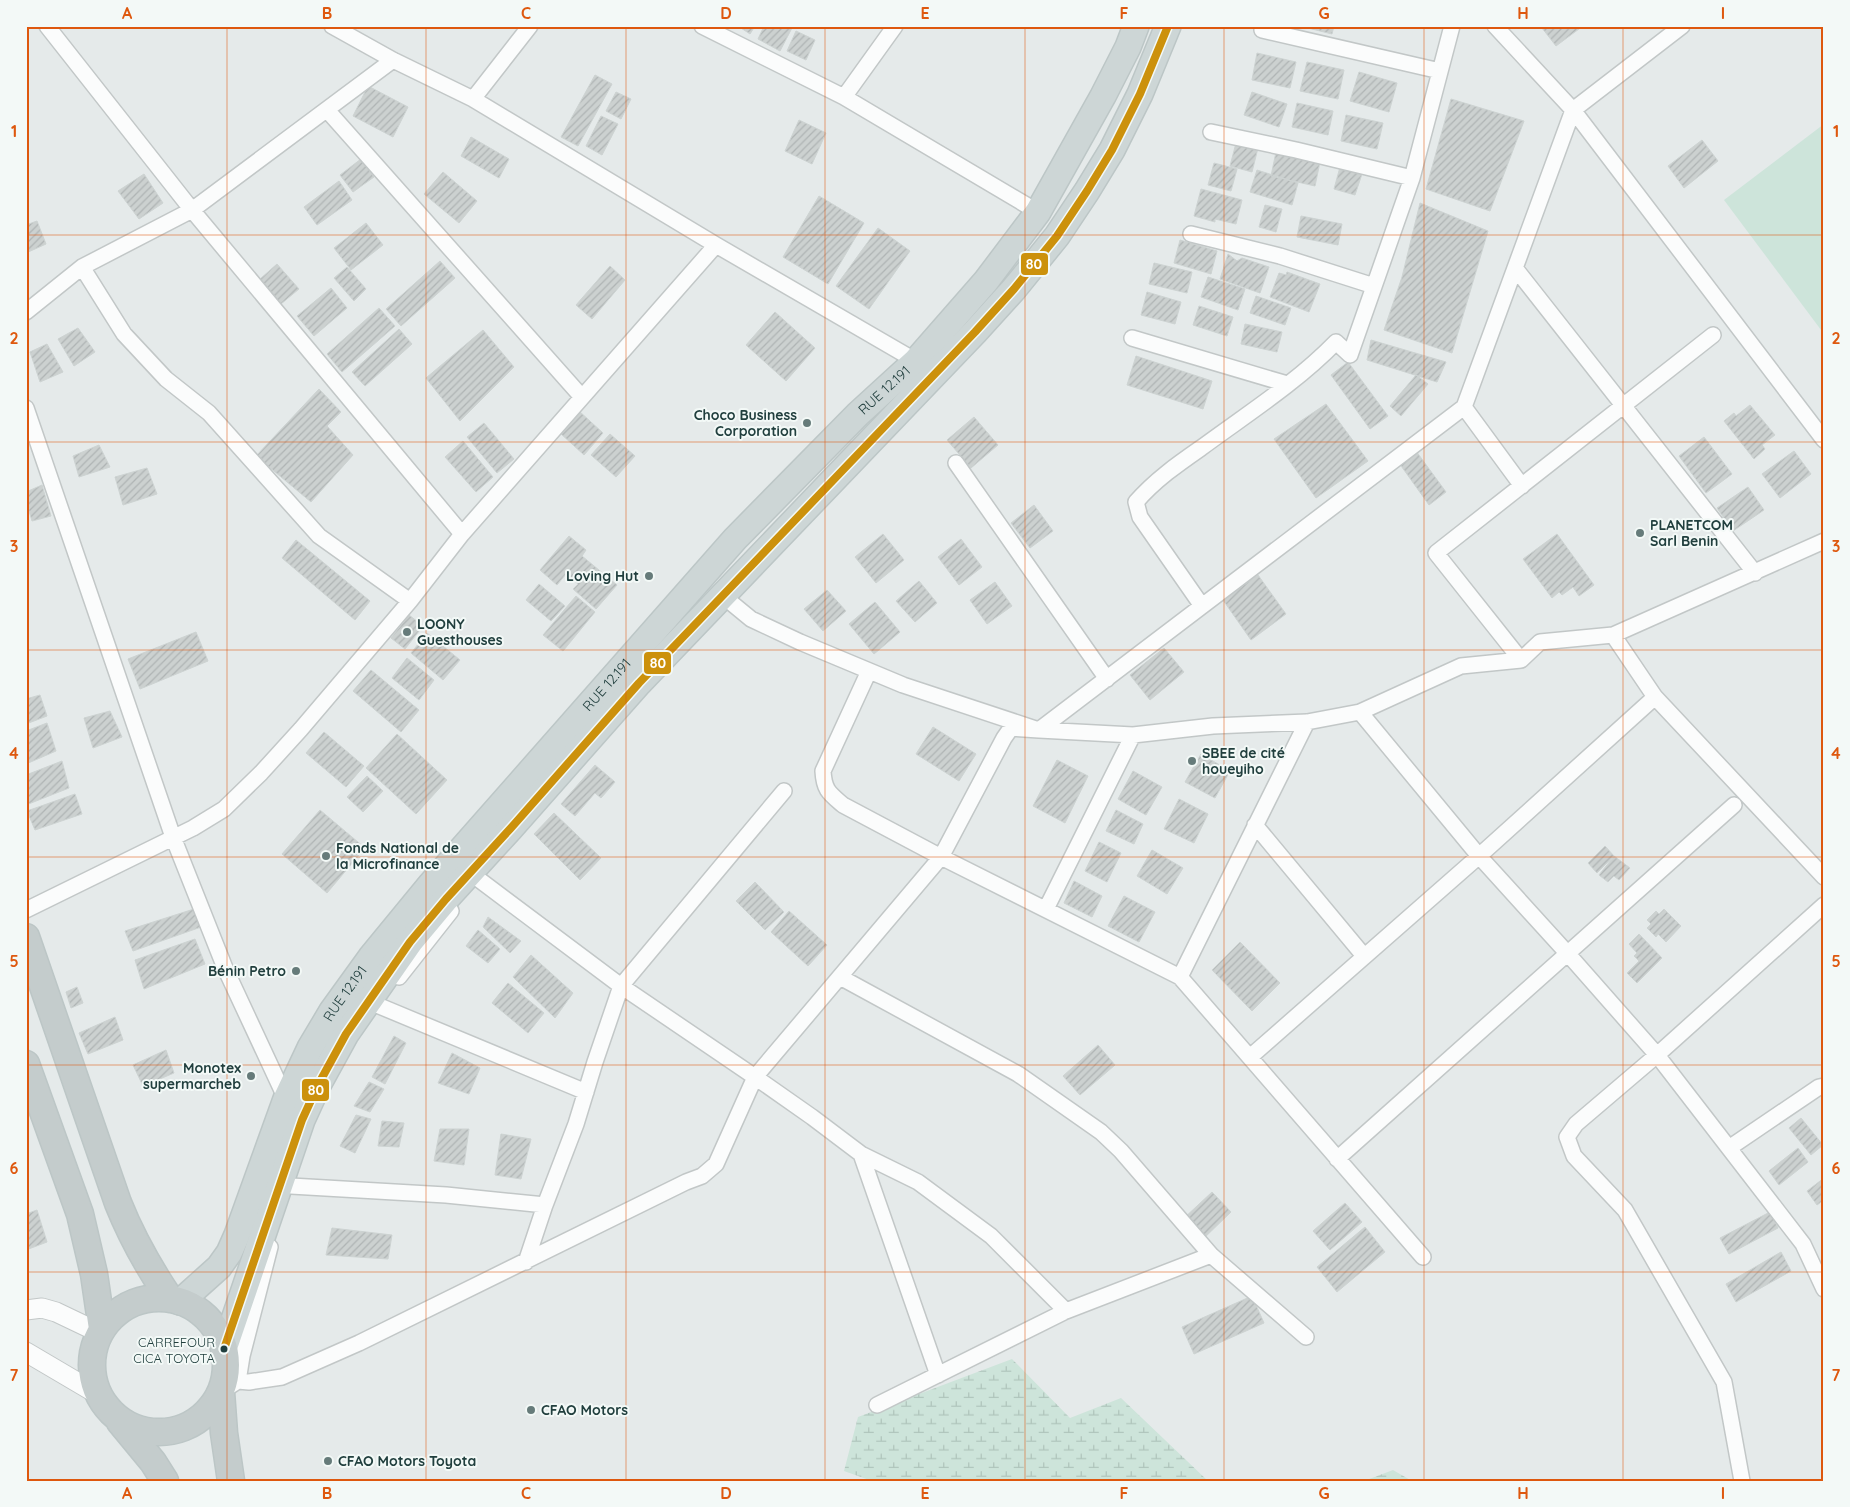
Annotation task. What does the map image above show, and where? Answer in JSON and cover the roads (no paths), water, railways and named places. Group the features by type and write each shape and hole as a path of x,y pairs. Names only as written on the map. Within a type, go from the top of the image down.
{"highway":[{"path":"26,937 129,1231 145,1261 175,1301"},
{"path":"26,1064 80,1214 94,1274 101,1331"},
{"path":"230,1386 209,1412 189,1426 174,1431 142,1430 117,1417 110,1411 100,1395 94,1382 92,1360 95,1346 101,1331 115,1314 132,1303 150,1298 175,1301 194,1308 207,1320 217,1334 224,1349 230,1386 224,1433 231,1481"},
{"path":"117,1417 153,1462 165,1481"}],"main road":[{"name":"RUE 12.191","path":"175,1301 219,1268 229,1253 286,1100 310,1048 332,1012 371,957 431,884 735,539 858,414 916,361 986,281 1038,212 1103,96 1128,47 1136,26"},
{"name":"RUE 12.191","path":"224,1349 302,1120 318,1085 342,1042 410,942 446,899 639,683 1014,289 1057,236 1087,192 1112,150 1140,94 1168,26"}],"street":[{"path":"47,26 192,210 462,534"},
{"path":"332,26 393,60 473,99 716,245 916,361"},
{"path":"473,99 530,26"},
{"path":"702,26 844,97 1038,212"},
{"path":"844,97 894,26"},
{"path":"1202,606 1140,517 1136,502 1147,489 1172,469 1313,366 1336,342 1350,356 1412,178 1452,26"},
{"path":"1495,26 1573,110 1824,440"},
{"path":"1040,730 1464,407 1573,110 1682,26"},
{"path":"1262,30 1440,71"},
{"path":"26,312 82,267 192,210 393,60"},
{"path":"327,110 581,396"},
{"path":"1211,132 1412,178"},
{"path":"1191,234 1280,256 1374,286"},
{"path":"26,910 193,828 224,809 261,773 301,729 410,601 462,534 581,396 716,245"},
{"path":"82,267 124,334 166,379 209,413 319,536 410,601"},
{"path":"1515,268 1756,573"},
{"path":"1521,660 1436,553 1713,335"},
{"path":"1132,338 1287,384"},
{"path":"1464,407 1522,486"},
{"path":"26,408 173,837 225,968 286,1100"},
{"path":"956,463 1107,679"},
{"path":"230,1386 282,1377 358,1343 686,1182 702,1176 716,1164 756,1077 941,857 1011,728 1133,735 1213,726 1307,722 1360,712 1461,666 1521,660 1540,642 1613,636 1824,541"},
{"path":"723,596 751,619 800,642 903,685 1040,730"},
{"path":"1613,636 1655,697 1824,877"},
{"path":"869,671 823,771 824,785 830,794 843,805 941,857 1180,977 1423,1257"},
{"path":"1250,1057 1479,856 1655,697"},
{"path":"1360,712 1479,856 1657,1054 1803,1244 1824,1289"},
{"path":"1180,977 1307,722"},
{"path":"1046,909 1133,735"},
{"path":"526,1262 545,1205 576,1124 621,986 784,791"},
{"path":"1337,1159 1734,805"},
{"path":"1255,825 1364,956"},
{"path":"230,1386 242,1356 271,1245 306,1138 327,1092 353,1042 377,1005 477,878 510,829"},
{"path":"477,878 621,986 756,1077 861,1154 918,1182 990,1236 1066,1311"},
{"path":"1742,1481 1724,1382 1625,1210 1574,1156 1567,1137 1576,1124 1824,905"},
{"path":"840,977 1018,1074 1101,1132 1121,1151 1211,1255 1306,1337"},
{"path":"377,1005 406,1015 586,1092"},
{"path":"1729,1148 1818,1087 1824,1086"},
{"path":"861,1154 938,1374"},
{"path":"291,1186 446,1195 545,1205"},
{"path":"878,1405 1066,1311 1211,1255"},
{"path":"26,1310 42,1308 101,1331"},
{"path":"26,1352 100,1395"}],"place":[{"name":"Choco Business Corporation","path":"807,423"},
{"name":"PLANETCOM Sarl Benin","path":"1640,533"},
{"name":"Loving Hut","path":"649,576"},
{"name":"LOONY Guesthouses","path":"407,632"},
{"name":"SBEE de cité houeyiho","path":"1192,761"},
{"name":"Fonds National de la Microfinance","path":"326,856"},
{"name":"Bénin Petro","path":"296,971"},
{"name":"Monotex supermarcheb","path":"251,1076"},
{"name":"CARREFOUR CICA TOYOTA","path":"224,1349"},
{"name":"CFAO Motors","path":"531,1410"},
{"name":"CFAO Motors Toyota","path":"328,1461"}]}
